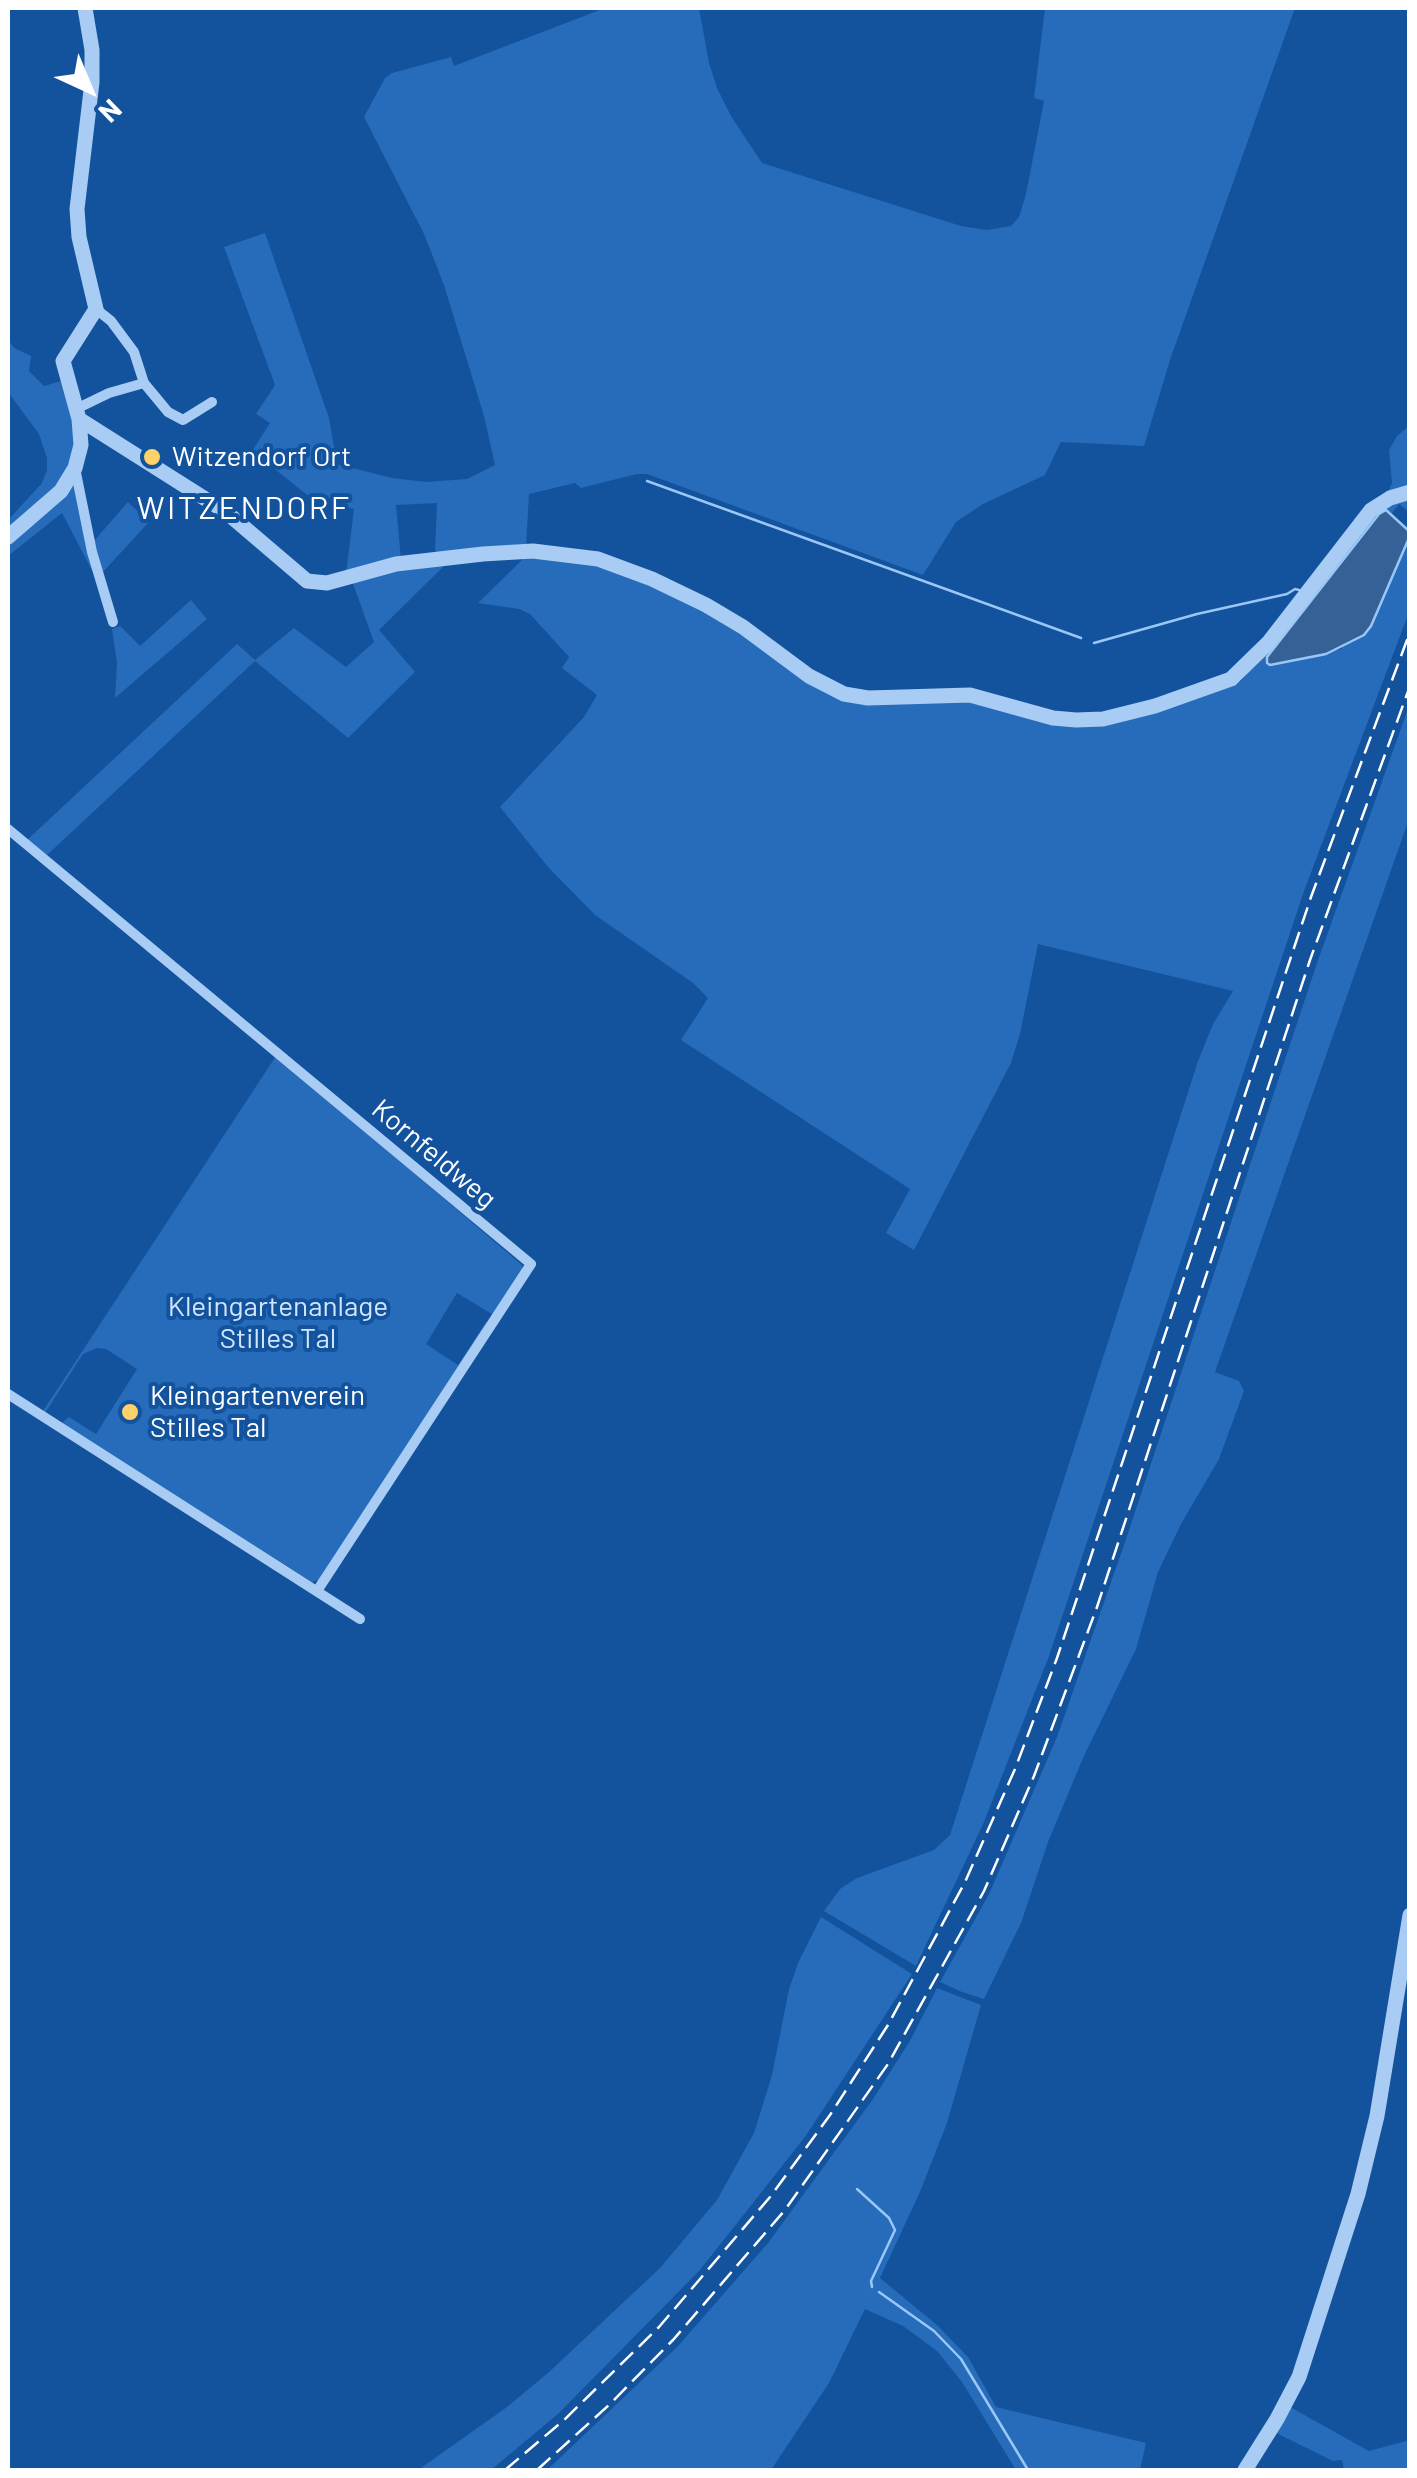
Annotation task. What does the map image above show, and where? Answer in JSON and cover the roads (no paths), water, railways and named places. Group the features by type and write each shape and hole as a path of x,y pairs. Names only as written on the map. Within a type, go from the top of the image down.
{"street":[{"path":"85,8 92,50 92,82 77,224 96,309 111,321 134,352 144,382 177,419 188,418 212,402"},
{"path":"8,537 49,504 75,468 81,445 78,414 63,361 96,309"},
{"path":"78,414 109,392 144,382"},
{"path":"78,414 226,512 307,581 338,581 382,567 433,558 534,552 569,554 618,565 686,595 743,627 821,684 844,694 881,698 970,695 1053,718 1076,720 1116,716 1222,684 1248,666 1371,510 1410,492"},
{"path":"75,468 92,552 113,622"},
{"name":"Kornfeldweg","path":"8,828 531,1264 316,1590"},
{"path":"8,1394 360,1619"},
{"path":"1245,2470 1286,2404 1303,2366 1370,2152 1410,1914"}],"waterway":[{"path":"647,481 1081,638"},
{"path":"1094,643 1299,590"},
{"path":"857,2189 889,2218 895,2230 871,2281 872,2287"},
{"path":"879,2292 934,2331 961,2359 1028,2470"}],"railway":[{"path":"505,2470 564,2420 659,2327 770,2197 830,2115 888,2025 965,1882 1015,1769 1057,1658 1311,897 1410,632"},
{"path":"537,2470 673,2340 785,2210 888,2064 984,1891 1034,1776 1097,1607 1310,960 1410,686"}],"place":[{"name":"Witzendorf Ort","path":"152,457"},
{"name":"Kleingartenverein Stilles Tal","path":"130,1412"}],"district":[{"name":"WITZENDORF","path":"244,508"}],"park label":[{"name":"Kleingartenanlage Stilles Tal","path":"278,1323"}]}
